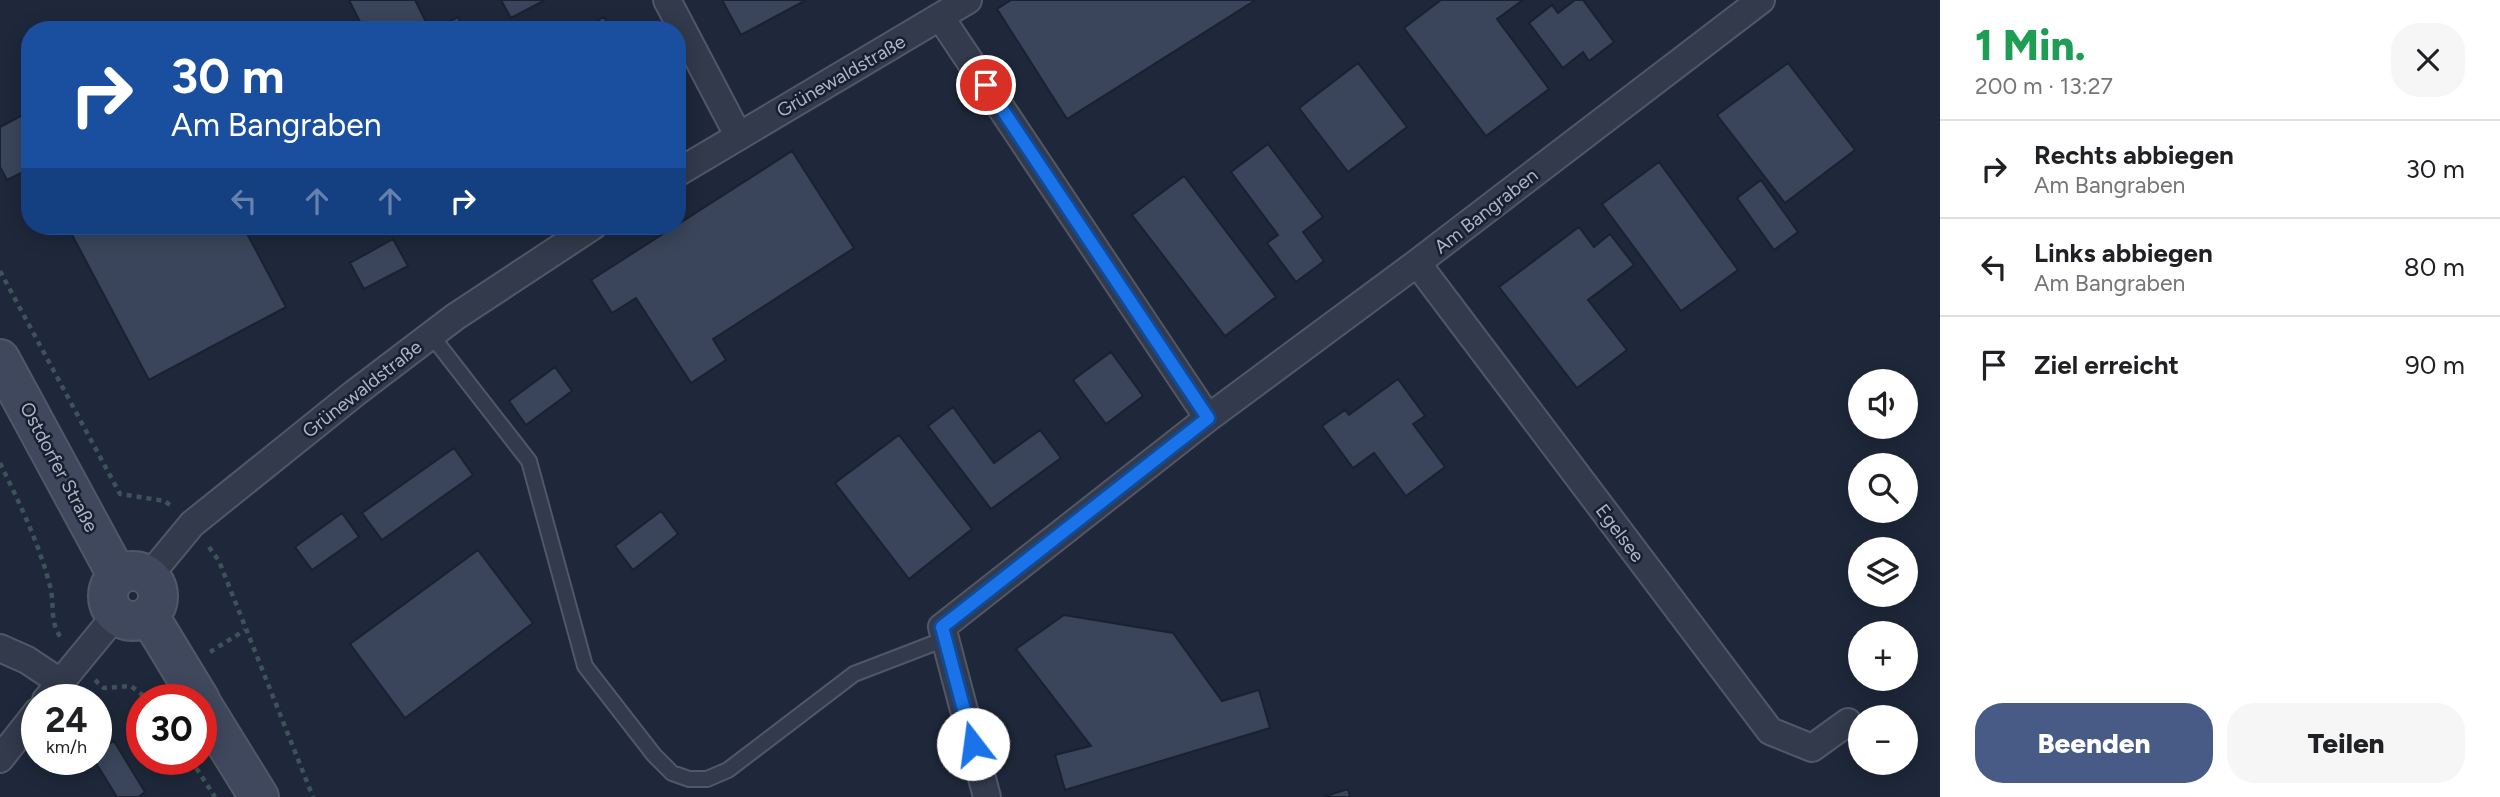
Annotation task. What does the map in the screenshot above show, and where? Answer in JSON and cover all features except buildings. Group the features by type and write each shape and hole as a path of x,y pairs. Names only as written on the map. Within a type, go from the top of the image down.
{"main road":[{"name":"Ostdorfer Straße","path":"0,359 133,575"},
{"path":"133,575 107,595 132,616 186,684"},
{"path":"217,729 258,797"}],"street":[{"path":"667,0 678,21"},
{"name":"Grünewaldstraße","path":"686,167 968,0"},
{"name":"Am Bangraben","path":"945,639 942,627 1208,418 1417,264 1761,0"},
{"path":"941,18 1208,418"},
{"path":"686,36 738,135"},
{"name":"Grünewaldstraße","path":"133,575 192,524 431,335 580,235"},
{"name":"Egelsee","path":"1417,264 1770,731 1812,748 1848,722"},
{"path":"58,684 75,660 132,616"},
{"path":"945,639 986,797"},
{"path":"0,648 27,660 47,684"},
{"path":"0,759 21,732"}],"lane":[{"path":"431,335 529,461 585,666 672,773 689,779 707,779 727,770 854,674 945,639"}],"path":[{"path":"0,271 120,494 164,501 192,524 219,561 313,797"},
{"path":"0,463 24,513 51,588 53,627 75,660 104,688 126,686"},
{"path":"201,775 215,797"}],"route":[{"path":"973,744 942,627 1208,418 986,85"}]}
